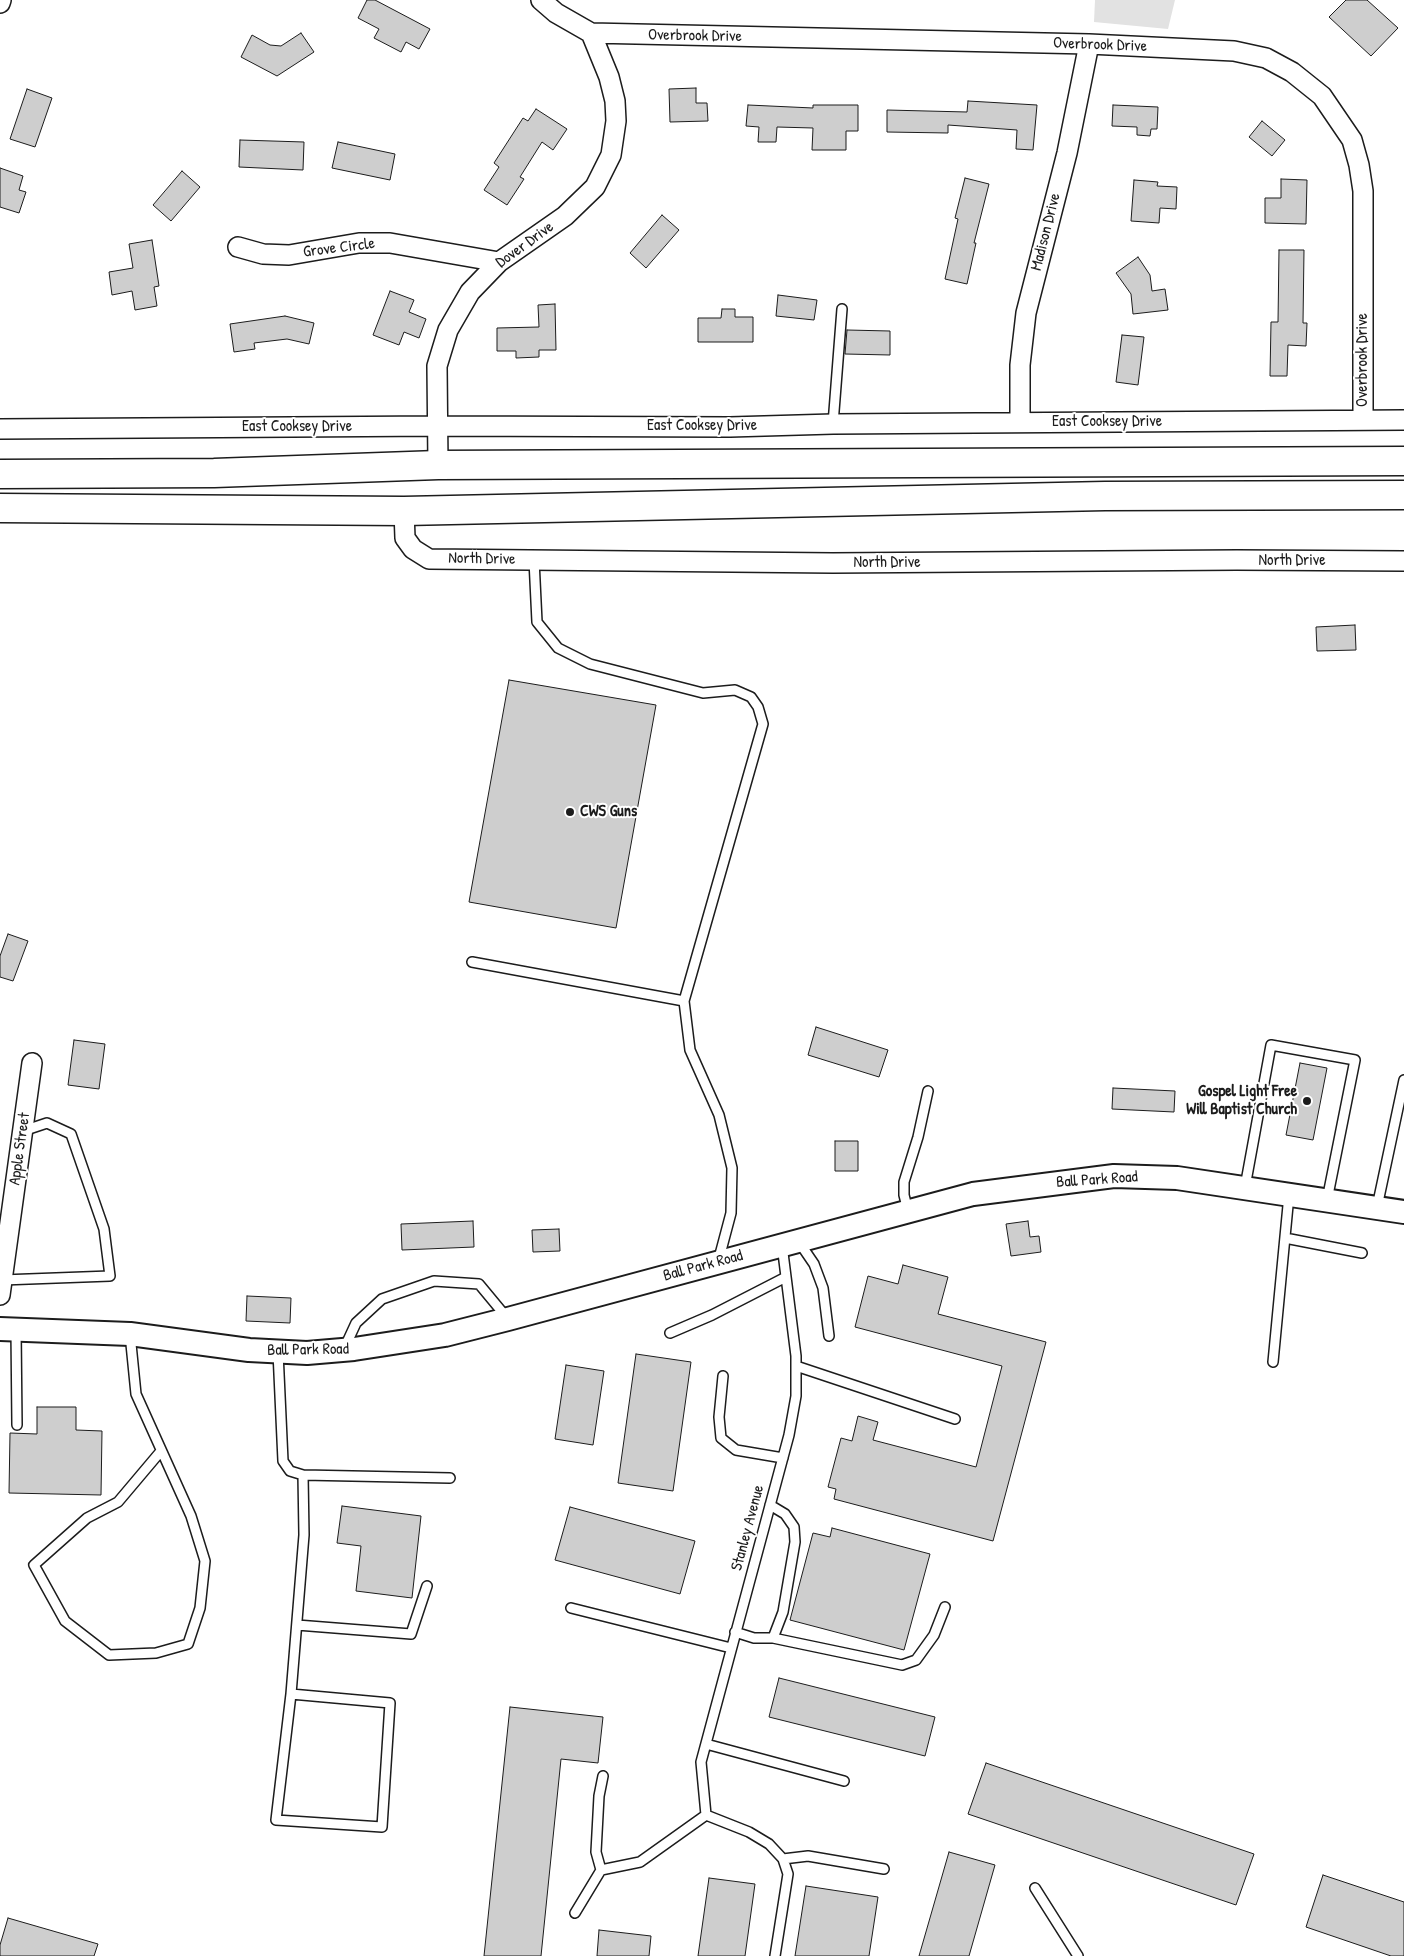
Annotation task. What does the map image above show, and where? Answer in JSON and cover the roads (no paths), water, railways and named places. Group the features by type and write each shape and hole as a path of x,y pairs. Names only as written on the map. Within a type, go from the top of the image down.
{"highway":[{"path":"0,474 214,473 438,465 1404,461"},
{"path":"0,508 404,511 1095,496 1404,496"}],"street":[{"name":"Overbrook Drive","path":"541,0 556,13 591,33 1088,44 1234,51 1266,58 1292,72 1322,96 1338,116 1352,140 1359,165 1363,191 1363,419"},
{"name":"Dover Drive","path":"438,465 437,366 448,330 470,292 499,262 565,216 595,187 611,156 616,121 615,101 609,77 591,33"},
{"name":"Madison Drive","path":"1020,422 1020,365 1026,313 1067,153 1088,44"},
{"name":"Grove Circle","path":"238,247 263,254 290,255 359,243 390,243 499,262"},
{"name":"East Cooksey Drive","path":"0,429 437,426 730,427 1020,422 1404,420"},
{"name":"North Drive","path":"404,511 405,538 413,549 429,559 833,564 1237,560 1404,561"},
{"name":"Apple Street","path":"1,1287 32,1063"},
{"name":"Ball Park Road","path":"8,1329 130,1334 249,1350 278,1352 307,1353 344,1350 445,1335 973,1194 1114,1176 1177,1178 1404,1212"}],"lane":[{"path":"833,424 842,309"},
{"path":"534,560 537,622 558,648 590,664 703,693 735,690 751,697 758,707 764,724 684,1001 690,1050 719,1115 732,1168 731,1213 718,1262"},
{"path":"472,962 684,1001"},
{"path":"1244,1188 1271,1046 1355,1060 1327,1200"},
{"path":"1377,1208 1404,1080"},
{"path":"908,1211 904,1196 904,1182 918,1137 928,1090"},
{"path":"1,1287 110,1276 104,1228 71,1134 47,1123 23,1130"},
{"path":"1273,1362 1289,1194"},
{"path":"1285,1238 1362,1253"},
{"path":"790,1242 814,1264 823,1288 828,1336"},
{"name":"Stanley Avenue","path":"706,1815 701,1762 783,1458 796,1396 796,1366 786,1277 790,1242"},
{"path":"670,1333 728,1308 786,1277"},
{"path":"344,1350 356,1323 382,1299 434,1281 479,1284 508,1319"},
{"path":"8,1329 17,1425"},
{"path":"130,1334 136,1394 162,1451 190,1516 205,1561 200,1608 188,1644 156,1652 108,1655 65,1621 34,1566 88,1518 118,1502 162,1451"},
{"path":"278,1352 283,1461 290,1471 303,1475 450,1478"},
{"path":"796,1366 955,1419"},
{"path":"723,1376 719,1417 721,1438 736,1450 783,1458"},
{"path":"291,1694 390,1703 382,1827 276,1820 291,1694 304,1535 303,1475"},
{"path":"770,1505 785,1514 794,1527 795,1542 783,1612 773,1638"},
{"path":"297,1624 411,1634 427,1586"},
{"path":"571,1608 731,1648"},
{"path":"735,1632 754,1638 773,1638 902,1665 916,1660 934,1635 945,1608"},
{"path":"706,1744 844,1781"},
{"path":"575,1913 601,1870 596,1852 599,1796 603,1776"},
{"path":"601,1870 640,1862 706,1815 749,1832 769,1844 783,1859 788,1874 775,1956"},
{"path":"783,1859 808,1856 884,1869"},
{"path":"1035,1888 1078,1956"}],"place":[{"name":"CWS Guns","path":"570,812"},
{"name":"Gospel Light Free Will Baptist Church","path":"1307,1101"}]}
